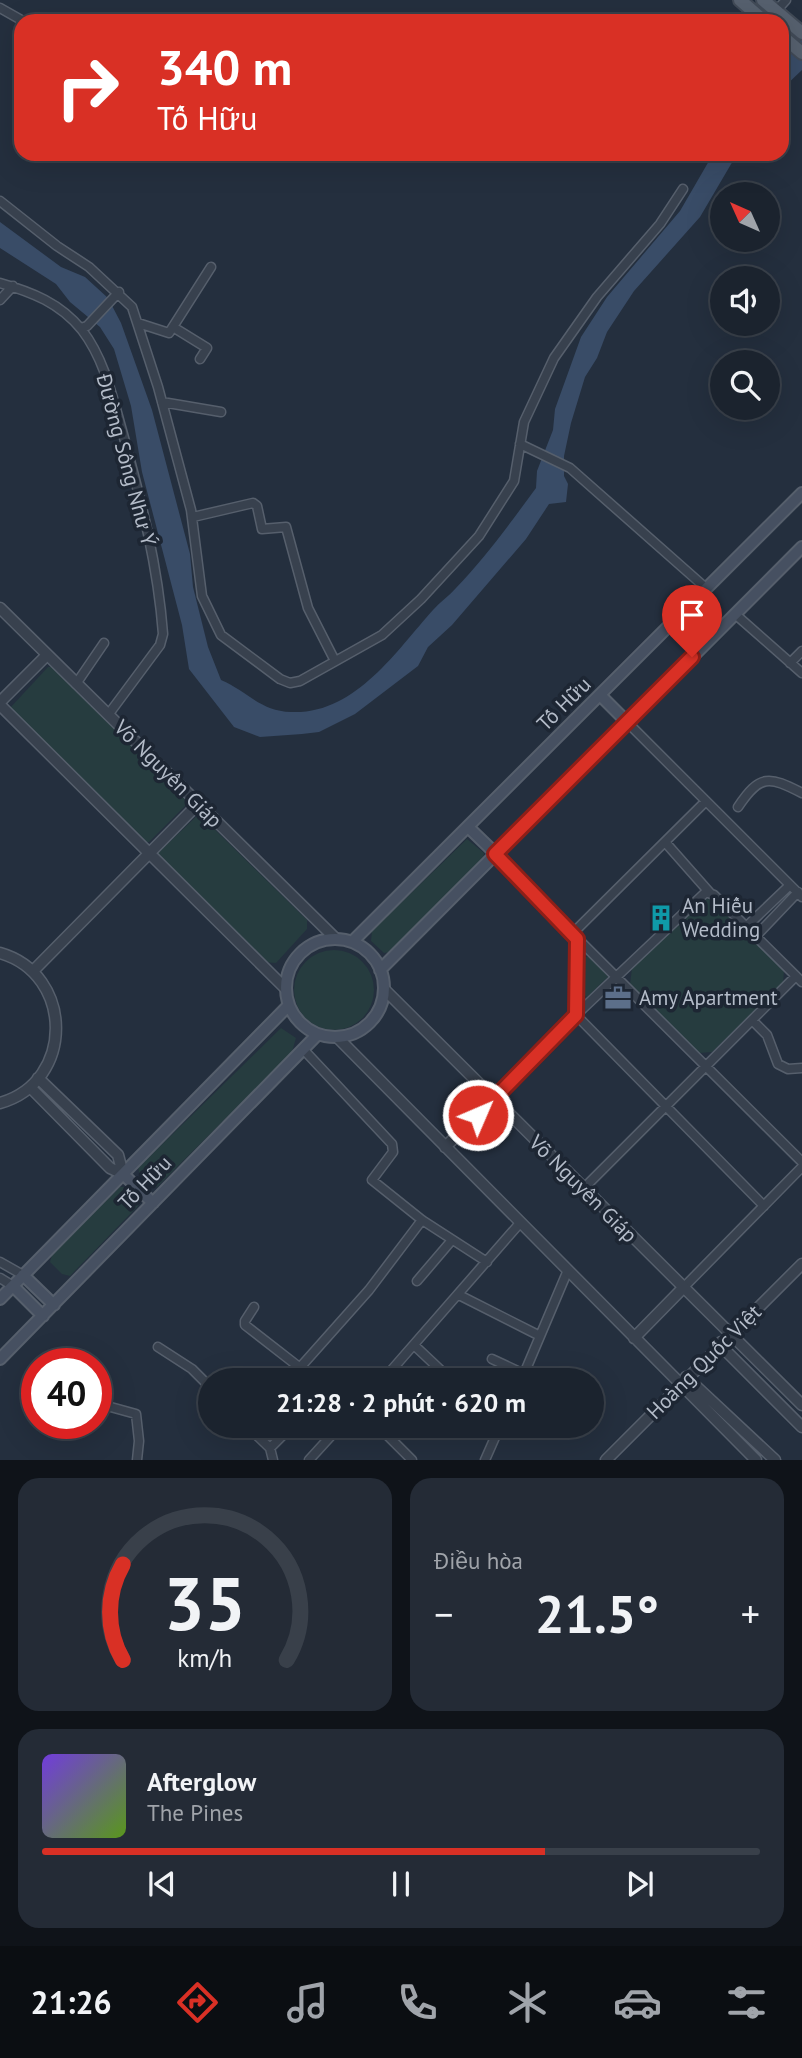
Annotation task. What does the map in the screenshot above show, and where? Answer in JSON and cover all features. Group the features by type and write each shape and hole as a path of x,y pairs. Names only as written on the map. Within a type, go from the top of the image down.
{"main road":[{"path":"740,0 756,14"},
{"path":"763,0 780,14"},
{"name":"Tố Hữu","path":"352,942 802,493"},
{"path":"380,970 802,547"},
{"path":"600,695 627,722"},
{"path":"468,827 495,854"},
{"path":"336,939 352,942 372,956 380,970 384,989 380,1007 370,1022 355,1033 337,1037 318,1034 298,1020 289,1005 286,989 290,970 300,954 317,943 336,939"},
{"name":"Tố Hữu","path":"0,1299 289,1005"},
{"name":"Tố Hữu","path":"0,1359 318,1034"},
{"path":"123,1174 153,1203"},
{"path":"23,1275 54,1305"},
{"path":"13,1286 43,1316"}],"street":[{"path":"776,11 786,0"},
{"path":"0,201 132,307 162,402 192,517 200,587 221,635 285,682 300,681 382,635 422,599 479,536 511,487 529,409 564,341 660,224 683,189"},
{"path":"138,323 165,334 173,327 211,267"},
{"name":"Đường Sông Như Ý","path":"0,283 46,298 84,327 110,387 143,509 163,634 160,645 108,715"},
{"path":"0,300 13,286"},
{"path":"84,327 117,295"},
{"path":"173,327 207,348 200,359"},
{"path":"162,402 221,412"},
{"path":"520,444 570,468 707,589"},
{"path":"192,517 253,503 257,506 262,529 285,526 306,602 335,661"},
{"name":"Võ Nguyên Giáp","path":"0,608 336,939"},
{"path":"734,614 802,673"},
{"path":"76,684 104,643"},
{"path":"790,663 802,651"},
{"path":"47,655 0,703 286,989"},
{"path":"627,722 800,895 756,936"},
{"path":"738,807 750,789 764,780 774,780 802,793"},
{"path":"706,801 575,936 576,1015 764,1206"},
{"path":"33,971 198,804"},
{"path":"582,1190 752,1020 799,979 710,893 665,842"},
{"path":"495,854 802,1161"},
{"path":"746,927 790,885"},
{"path":"445,1147 701,894 710,893"},
{"path":"0,953 33,971 50,995 57,1024 53,1053 38,1078 30,1087 0,1103"},
{"name":"Võ Nguyên Giáp","path":"384,989 582,1190 802,1405"},
{"path":"752,1020 767,1035 778,1064 788,1069 802,1068"},
{"path":"337,1037 756,1460"},
{"path":"303,1049 392,1144 393,1152 372,1180 422,1220 487,1262"},
{"path":"38,1078 118,1155 123,1174"},
{"path":"30,1087 110,1168 123,1174"},
{"path":"53,1110 62,1101"},
{"path":"86,1144 96,1134"},
{"path":"634,1338 802,1167"},
{"path":"254,1307 244,1321 245,1325 299,1367 369,1290 422,1220"},
{"path":"394,1368 520,1223"},
{"path":"417,1281 452,1240"},
{"path":"0,1262 23,1275"},
{"name":"Hoàng Quốc Việt","path":"727,1331 802,1265"},
{"path":"527,1368 568,1270"},
{"path":"0,1278 13,1286"},
{"path":"459,1295 540,1336"},
{"path":"727,1331 721,1346 802,1427"},
{"path":"415,1346 438,1368"},
{"name":"Hoàng Quốc Việt","path":"606,1460 721,1346"},
{"path":"158,1347 198,1374"},
{"path":"492,1359 508,1368"},
{"path":"671,1376 689,1377 775,1460"},
{"path":"112,1407 136,1414 139,1441 137,1460"},
{"path":"260,1438 270,1448 273,1460"},
{"path":"270,1448 280,1438"},
{"path":"309,1460 329,1438"},
{"path":"390,1438 412,1460"},
{"path":"485,1460 495,1438"}],"green space":[{"path":"48,667 53,667 186,799 185,806 149,842 142,842 10,708"},
{"path":"199,814 307,920 307,929 276,963 263,962 158,857 158,853"},
{"path":"467,839 484,853 483,860 392,952 384,953 371,941 372,931"},
{"path":"711,899 784,971 783,983 712,1052 699,1053 630,984 632,968 701,900"},
{"path":"334,950 349,953 362,962 371,975 374,990 371,1005 362,1018 349,1027 334,1030 319,1027 306,1018 297,1005 294,990 297,975 306,962 319,953"},
{"path":"585,957 592,957 608,977 587,997 582,994"},
{"path":"281,1028 296,1038 292,1052 157,1187 150,1186 140,1176 138,1168"},
{"path":"120,1187 132,1192 138,1206 70,1276 62,1274 50,1262 52,1255"}],"water":[{"path":"802,39 802,70 789,82 789,51"},
{"path":"709,161 733,161 721,182 710,182 710,200 700,217 634,291 607,332 597,358 585,377 571,423 564,456 564,476 568,484 566,502 549,504 526,539 452,625 428,647 418,666 355,714 319,732 260,737 234,727 189,669 182,625 142,472 131,406 114,349 100,327 70,302 56,284 0,248 0,222 61,267 85,277 108,298 121,323 152,410 190,554 193,587 208,647 221,680 262,704 280,711 314,710 335,703 372,678 498,540 536,488 537,471 553,430 555,409 581,337 607,297 680,211"}],"place":[{"name":"An Hiếu Wedding","path":"661,918"},
{"name":"Amy Apartment","path":"618,998"}],"route":[{"path":"478,1115 576,1015 577,939 495,854 692,657"}]}
